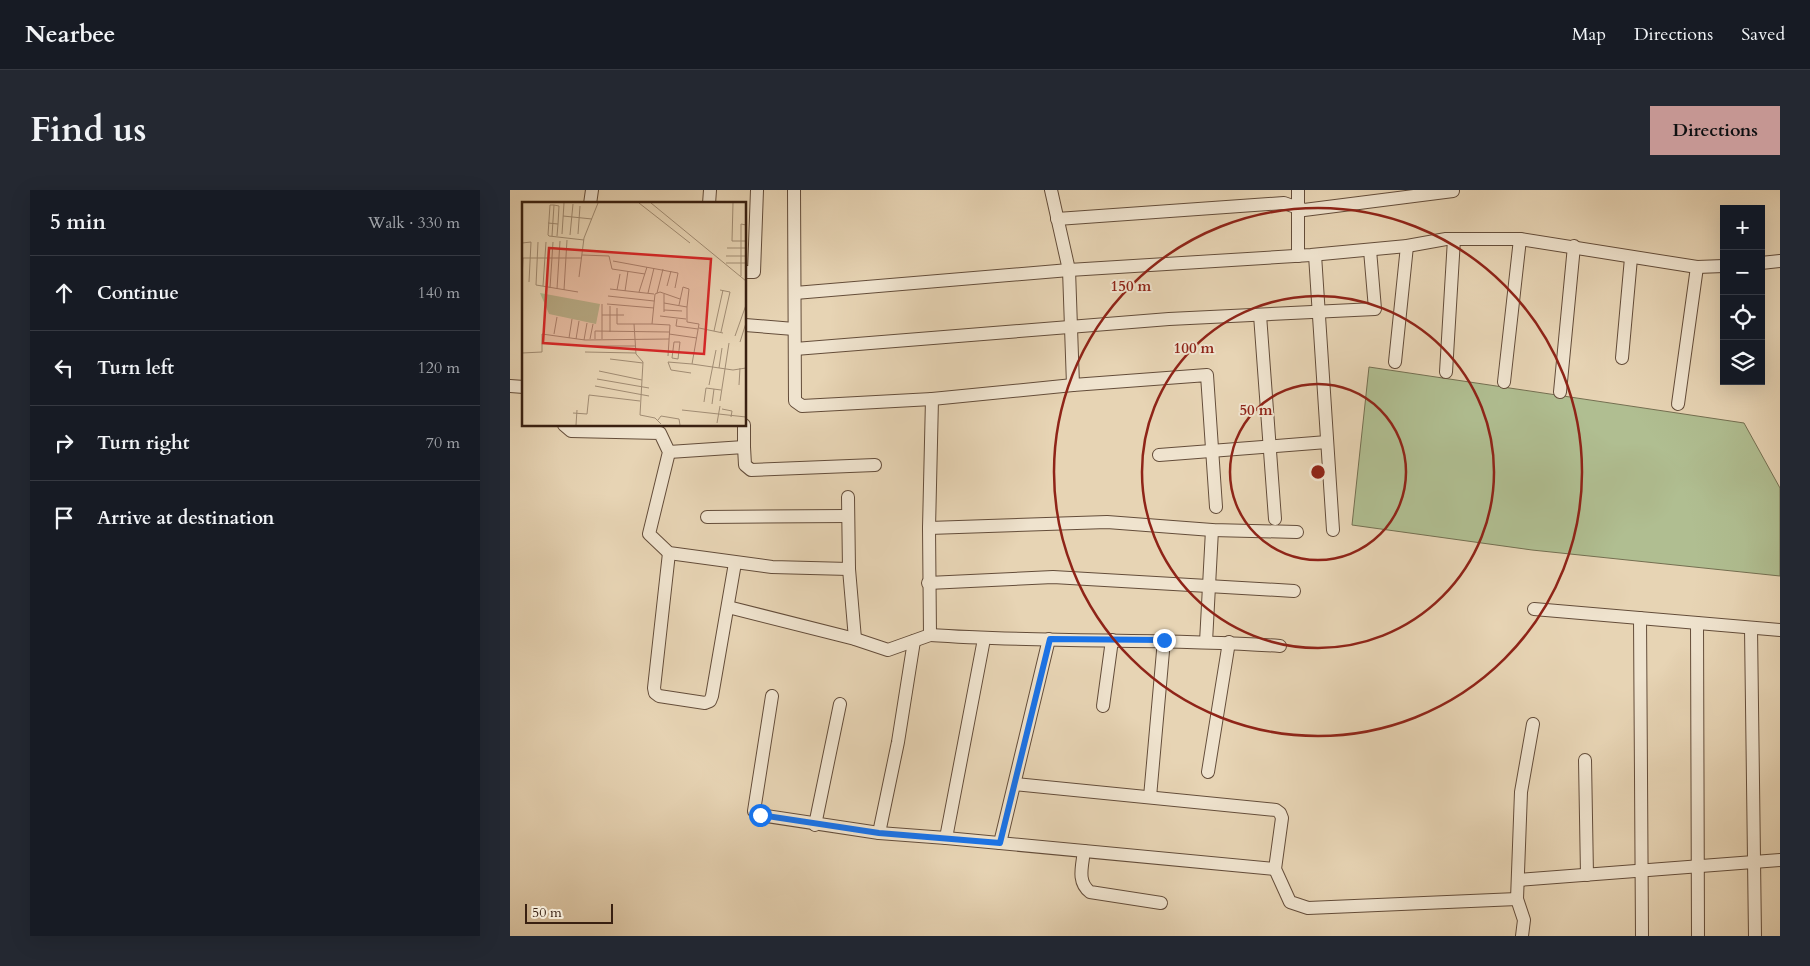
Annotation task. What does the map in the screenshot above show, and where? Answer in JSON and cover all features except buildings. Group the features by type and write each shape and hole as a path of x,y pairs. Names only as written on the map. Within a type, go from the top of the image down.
{"street":[{"path":"746,272 754,272 757,190"},
{"path":"794,190 795,401 802,406 932,399 1073,385 1207,375 1216,508"},
{"path":"1051,190 1069,270 1073,385"},
{"path":"1298,190 1298,256"},
{"path":"1057,219 1284,203 1304,210 1453,191"},
{"path":"795,293 1069,270 1315,255 1407,246 1454,239 1520,239 1574,246 1631,258 1697,268 1720,266"},
{"path":"1446,372 1454,239"},
{"path":"1504,382 1520,239"},
{"path":"1395,362 1407,246"},
{"path":"1560,392 1574,246"},
{"path":"795,349 1169,319 1375,309 1370,250"},
{"path":"1315,255 1333,530"},
{"path":"1622,358 1631,258"},
{"path":"1765,263 1780,261"},
{"path":"1678,404 1697,268"},
{"path":"1260,315 1275,519"},
{"path":"746,325 794,329"},
{"path":"930,635 928,583 932,399"},
{"path":"565,426 571,431 660,433 669,452 649,534 670,553 772,567 849,569"},
{"path":"744,426 745,465 751,470 875,465"},
{"path":"1159,454 1327,442"},
{"path":"669,452 744,447"},
{"path":"848,496 849,569 855,640"},
{"path":"707,517 848,516"},
{"path":"929,528 1107,522 1212,530 1297,532"},
{"path":"1206,642 1212,530"},
{"path":"670,553 654,688 655,693 660,696 705,703 710,701 712,696 735,563"},
{"path":"928,583 1053,578 1294,591"},
{"path":"728,607 888,650 930,635 984,639 1229,642 1280,646"},
{"path":"1534,609 1780,630"},
{"path":"1640,618 1642,936"},
{"path":"1697,623 1698,936"},
{"path":"1751,628 1755,936"},
{"path":"946,838 984,639"},
{"path":"1000,843 1050,639"},
{"path":"1103,706 1112,640"},
{"path":"1150,796 1164,640"},
{"path":"879,833 898,742 914,641"},
{"path":"1208,772 1229,642"},
{"path":"772,696 754,811 760,815 815,825 879,833 1275,869"},
{"path":"815,825 840,704"},
{"path":"1522,936 1524,920 1517,899 1521,792 1532,724"},
{"path":"1585,760 1587,874"},
{"path":"1015,784 1276,810 1282,818 1275,869 1290,902 1308,908 1517,899"},
{"path":"1084,851 1081,880 1084,887 1090,892 1161,903"},
{"path":"1518,880 1780,860"}],"green space":[{"path":"1369,367 1744,423 1780,488 1780,576 1532,550 1352,525"}],"route":[{"path":"760,815 815,825 879,833 1000,843 1050,639 1164,640"}]}
